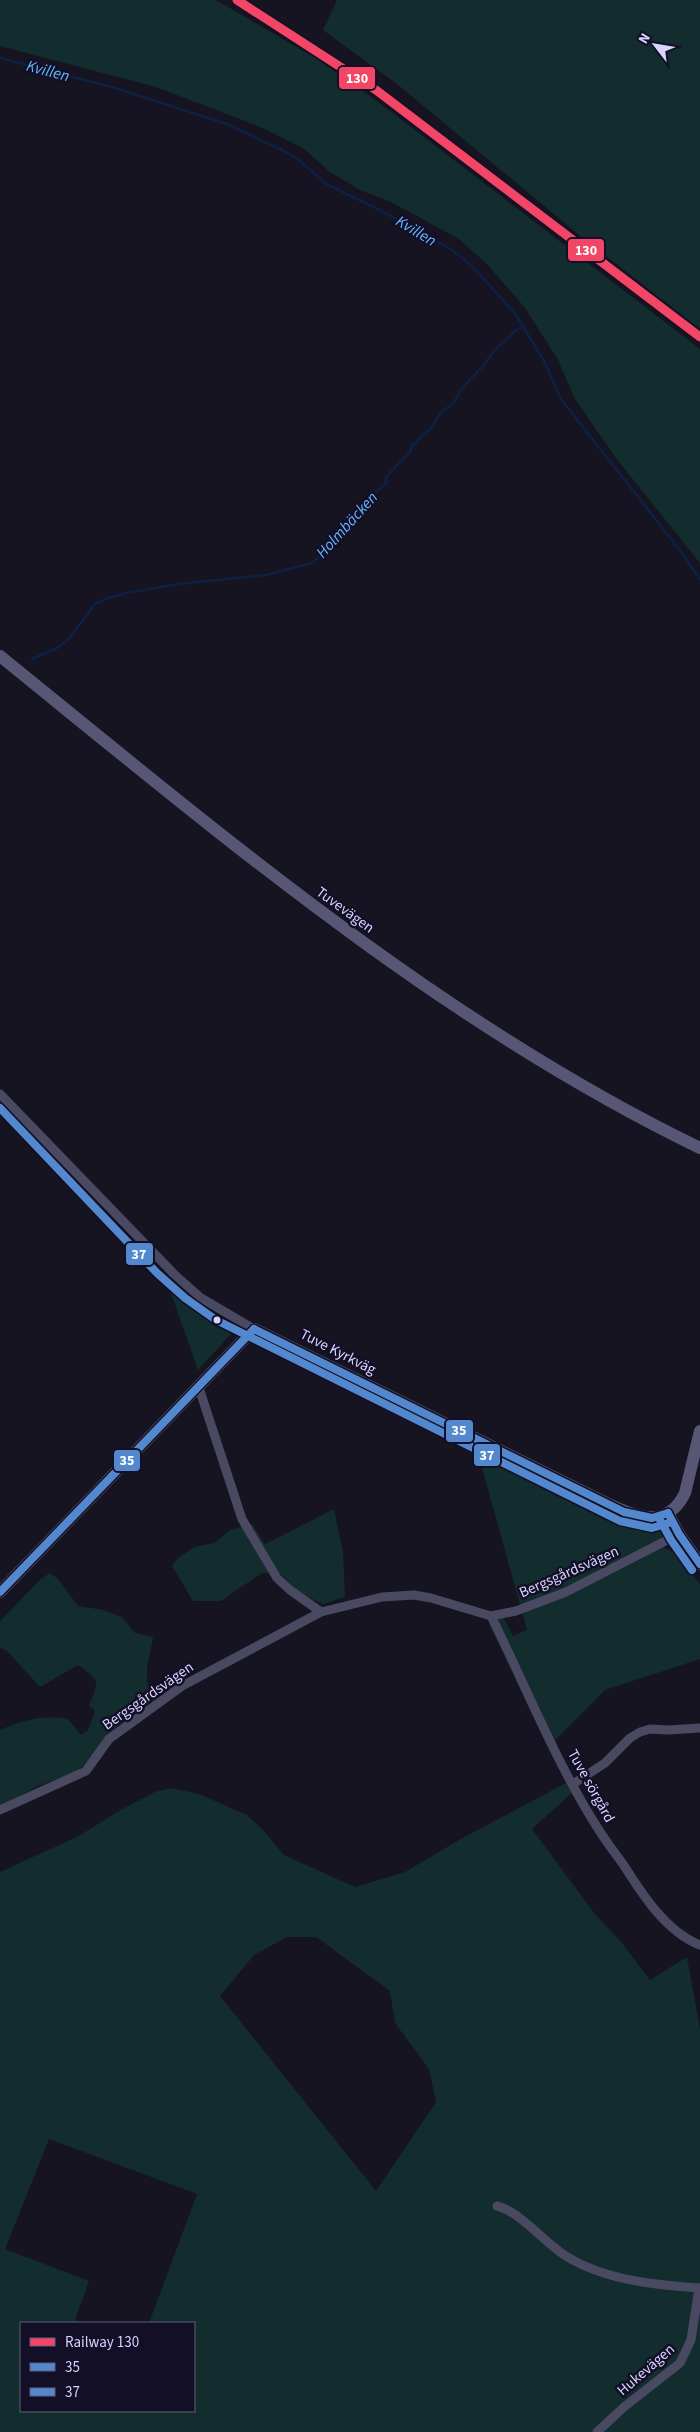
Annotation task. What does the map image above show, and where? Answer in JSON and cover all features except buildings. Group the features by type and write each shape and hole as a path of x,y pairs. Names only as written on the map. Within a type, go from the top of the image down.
{"street":[{"name":"Tuvevägen","path":"0,656 266,871 405,972 511,1042 614,1102 700,1148"},
{"name":"Tuve Kyrkväg","path":"0,1094 169,1270 201,1298 254,1329 624,1512 647,1518 658,1517 668,1513"},
{"path":"0,1592 254,1329"},
{"path":"199,1388 242,1519 277,1578 290,1590 321,1612"},
{"path":"700,1431 686,1492 678,1505 668,1513 679,1534 700,1564"},
{"name":"Bergsgårdsvägen","path":"0,1810 86,1771 109,1739 182,1686 321,1612 382,1597 414,1594 491,1616 516,1611 566,1592 679,1534"},
{"name":"Tuve sörgård","path":"491,1616 573,1784 596,1826 637,1886 674,1929 689,1941 700,1945"},
{"path":"573,1784 605,1763 630,1738 640,1732 650,1729 700,1728"},
{"path":"497,2206 510,2210 537,2234 580,2264 609,2275 699,2288"},
{"name":"Hukevägen","path":"597,2432 624,2407 680,2363 692,2340 699,2288"}],"green space":[{"path":"0,0 216,0 317,59 381,104 700,349 700,563 615,457 575,399 558,360 525,308 487,264 459,239 391,202 360,190 330,172 303,148 263,128 156,87 0,46"},
{"path":"337,0 700,0 700,329 584,239 397,84 323,30"},
{"path":"164,1273 199,1302 233,1325 232,1333 198,1370"},
{"path":"478,1445 625,1518 641,1523 663,1524 665,1530 662,1547 677,1554 700,1584 700,1659 605,1690 554,1741 546,1744 489,1624 503,1617 513,1636 527,1630 479,1457"},
{"path":"334,1509 343,1552 345,1597 323,1604 297,1592 281,1574 262,1573 221,1601 193,1601 172,1566 179,1557 195,1547 214,1543 230,1530 252,1524 265,1544"},
{"path":"50,1573 58,1579 78,1606 104,1610 122,1617 135,1633 153,1637 147,1677 150,1692 155,1700 109,1733 86,1764 74,1773 38,1786 0,1807 0,1730 33,1719 59,1718 68,1719 81,1735 88,1730 95,1711 89,1706 95,1691 96,1682 91,1675 78,1665 40,1687 6,1650 0,1648 0,1621 41,1579"},
{"path":"566,1783 572,1793 532,1829 595,1914 622,1943 650,1980 687,1957 700,2029 700,2432 0,2432 0,1872 79,1836 117,1812 155,1792 171,1788 199,1794 247,1815 264,1831 284,1855 355,1887 405,1872 459,1840","holes":["287,1937 316,1937 390,1991 395,2023 429,2069 436,2102 376,2191 220,1996 254,1955","49,2139 197,2194 149,2322 195,2322 195,2412 20,2412 20,2322 80,2322 75,2320 89,2281 5,2249"]}],"waterway":[{"name":"Kvillen","path":"0,58 115,88 227,124 284,151 298,159 326,184 380,210 452,250 470,264 514,312 544,361 561,399 679,549 700,579"},
{"name":"Holmbäcken","path":"32,659 57,648 67,641 95,604 108,598 179,584 266,575 312,563 337,540 368,498 386,484 386,477 410,452 413,445 432,427 441,412 453,404 462,388 484,365 493,352 515,331 524,326"}],"rail line":[{"name":"130","path":"237,0 376,90 700,337"}],"transit line":[{"name":"37","path":"0,1108 157,1273 185,1298 216,1320 620,1521 652,1528 672,1522"},
{"name":"35","path":"254,1329 624,1512 652,1518 668,1513"},
{"name":"35","path":"0,1592 254,1329"},
{"name":"35","path":"668,1513 679,1534 700,1564"},
{"name":"37","path":"659,1518 671,1540 692,1570"}]}
